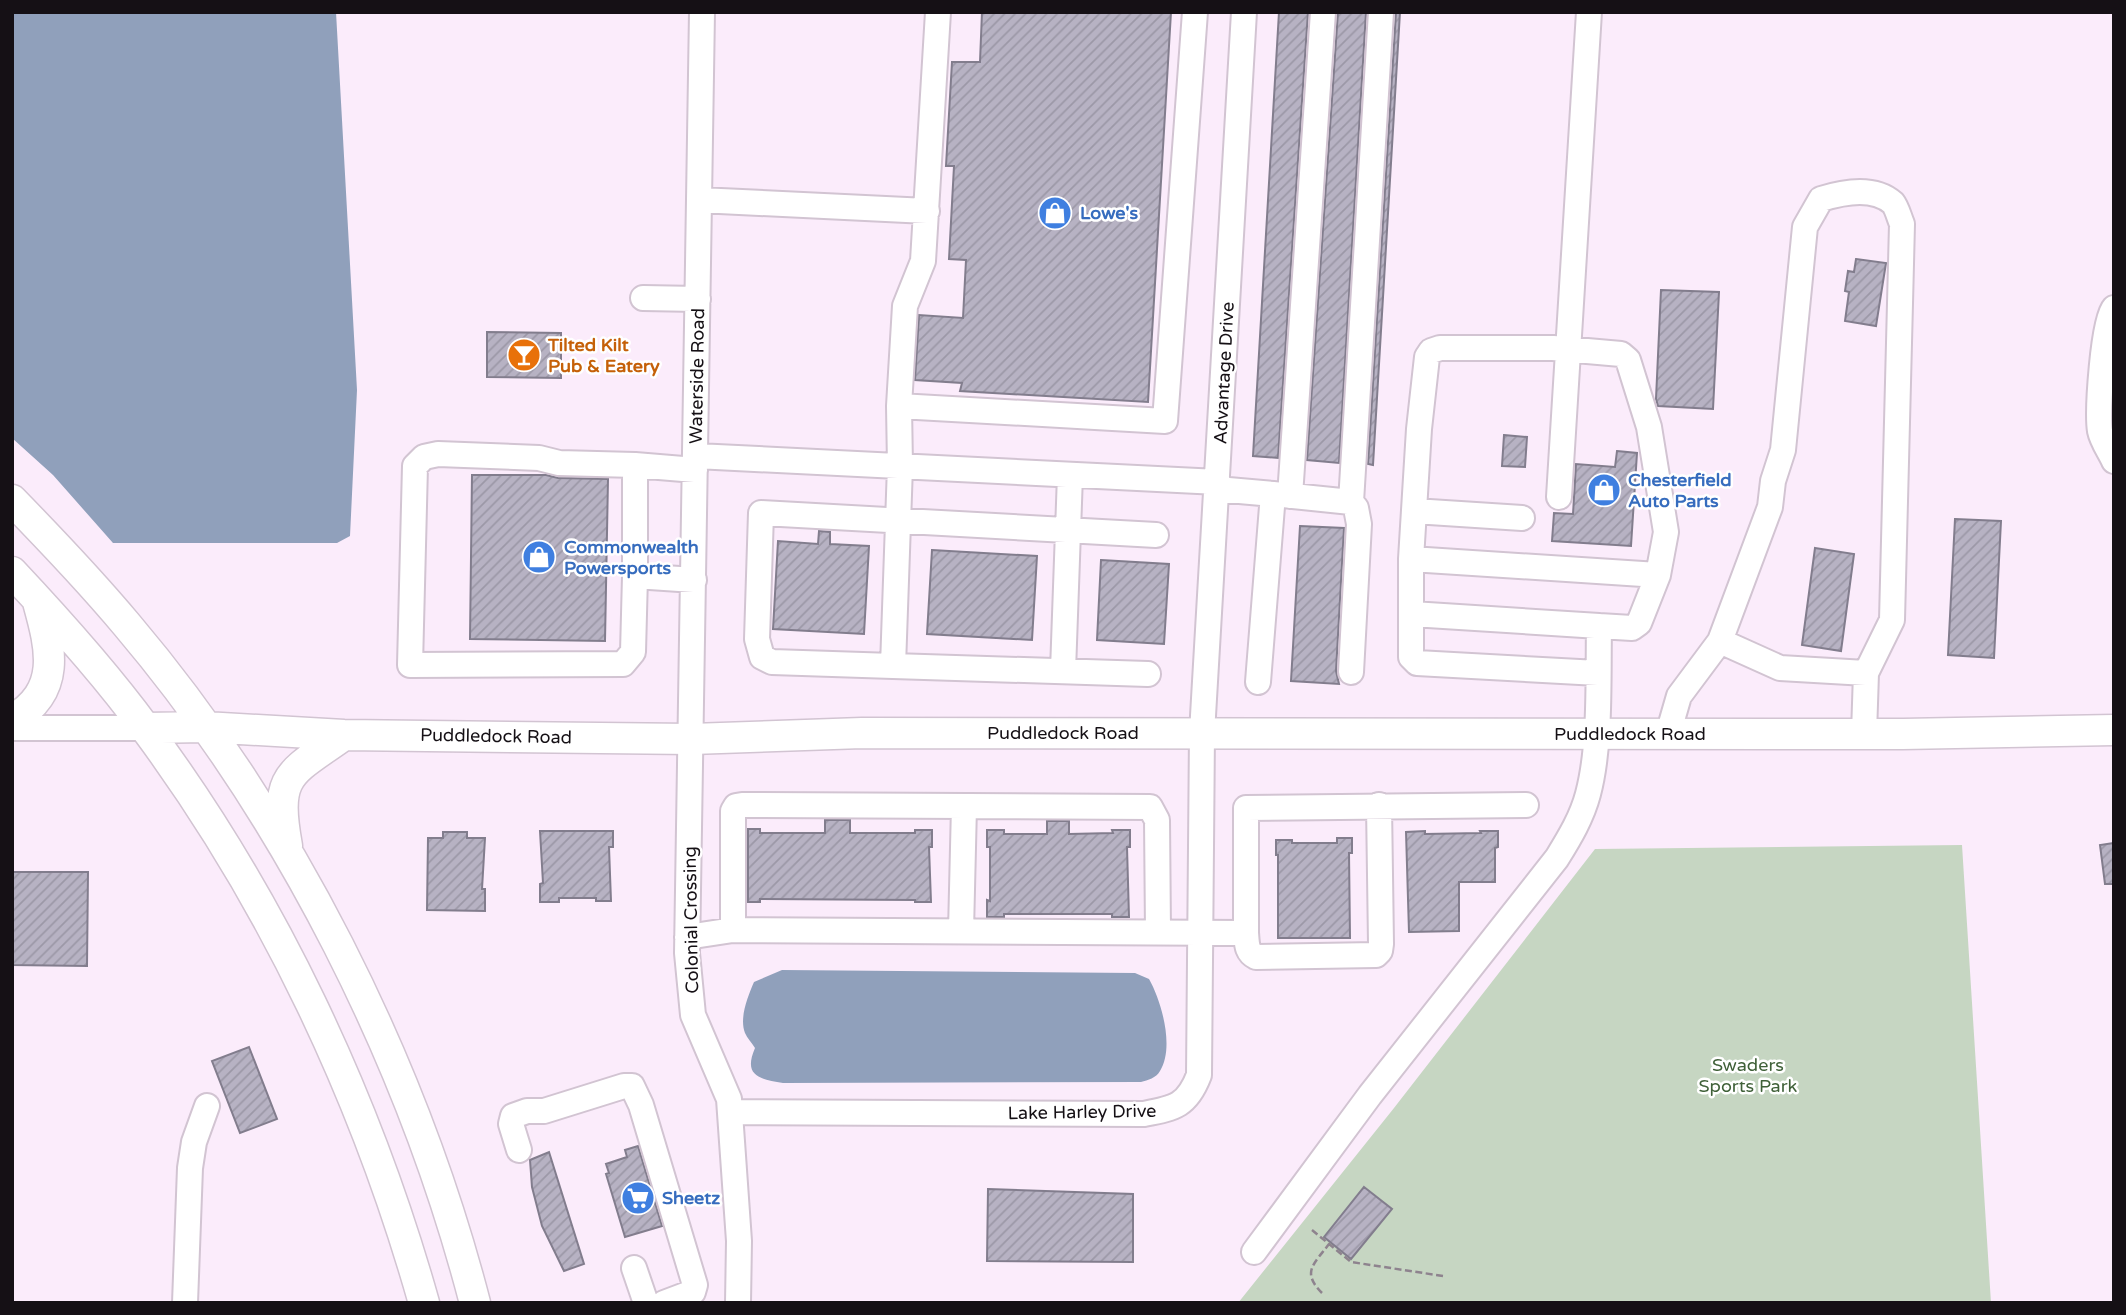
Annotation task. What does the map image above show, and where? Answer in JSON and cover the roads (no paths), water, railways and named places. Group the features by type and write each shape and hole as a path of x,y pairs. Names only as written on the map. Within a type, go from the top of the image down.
{"main road":[{"path":"12,500 129,627 205,727 289,857 335,940 396,1070 431,1157 475,1303"},
{"path":"12,572 109,681 146,728 228,853 275,934 315,1010 343,1072 409,1247 424,1303"},
{"path":"12,720 33,705 44,691 48,676 50,661 47,636 37,598"},
{"name":"Puddledock Road","path":"146,728 205,727 344,735 692,739 862,733 1864,734 2114,730"},
{"path":"289,857 281,817 282,797 288,780 299,767 344,735"}],"street":[{"name":"Waterside Road","path":"692,739 702,12"},
{"path":"893,666 900,466 899,406 905,306 923,261 939,12"},
{"path":"899,406 1165,421 1195,12"},
{"name":"Advantage Drive","path":"1202,733 1244,12"},
{"path":"1258,682 1282,495 1323,12"},
{"path":"1351,672 1359,524 1356,508 1351,502 1381,12"},
{"path":"1559,497 1589,12"},
{"path":"1668,734 1679,696 1720,641 1769,507 1773,481 1783,450 1805,227 1822,199 1838,193 1875,192 1894,204 1902,224 1892,620 1866,673 1864,734"},
{"path":"699,200 927,211"},
{"path":"643,298 698,299"},
{"path":"2114,308 2109,314 2103,360 2100,432 2114,461"},
{"path":"1412,614 1632,628 1639,623 1658,575 1666,533 1649,427 1628,360 1621,354 1567,349 1440,348 1431,351 1427,357 1419,429 1411,559 1411,657 1417,663 1598,673"},
{"path":"635,465 633,652 623,664 410,665 415,466 424,457 438,454 539,458 559,463 635,465 695,463 900,466 1217,485 1351,502"},
{"path":"1063,671 1070,475"},
{"path":"1414,511 1522,518"},
{"path":"1148,674 772,662 762,657 757,639 761,513 1156,536"},
{"path":"1411,559 1658,575"},
{"path":"635,576 694,580"},
{"path":"1254,1252 1370,1095 1558,858 1576,827 1588,793 1596,734 1599,626"},
{"path":"1720,641 1780,668 1866,673"},
{"name":"Puddledock Road","path":"12,728 146,728"},
{"name":"Lake Harley Drive","path":"730,1112 1144,1114 1174,1108 1192,1094 1199,1075 1202,733"},
{"name":"Colonial Crossing","path":"692,739 687,937 693,1015 729,1099 739,1241 738,1303"},
{"path":"1379,805 1380,951 1376,956 1251,955 1245,933 1246,808 1379,805 1526,805"},
{"path":"733,930 733,811 736,806 964,806 1150,807 1157,820 1158,932"},
{"path":"961,931 964,806"},
{"path":"687,937 733,930 1245,933"},
{"path":"519,1150 511,1124 513,1116 527,1111 544,1111 629,1085 635,1089 695,1286 693,1292 664,1303"},
{"path":"185,1303 190,1168 194,1142 207,1106"},
{"path":"634,1268 646,1303"}],"water":[{"path":"12,12 336,12 357,390 350,536 337,543 113,543 53,475 12,438"},
{"path":"782,970 1135,973 1149,979 1162,1011 1166,1037 1164,1061 1156,1075 1141,1082 783,1083 767,1080 760,1078 752,1070 755,1048 743,1027 744,1014 754,982"}],"place":[{"name":"Lowe's","path":"1055,213"},
{"name":"Tilted Kilt Pub & Eatery","path":"524,355"},
{"name":"Chesterfield Auto Parts","path":"1604,490"},
{"name":"Commonwealth Powersports","path":"539,557"},
{"name":"Sheetz","path":"638,1198"}],"park label":[{"name":"Swaders Sports Park","path":"1748,1075"}]}
